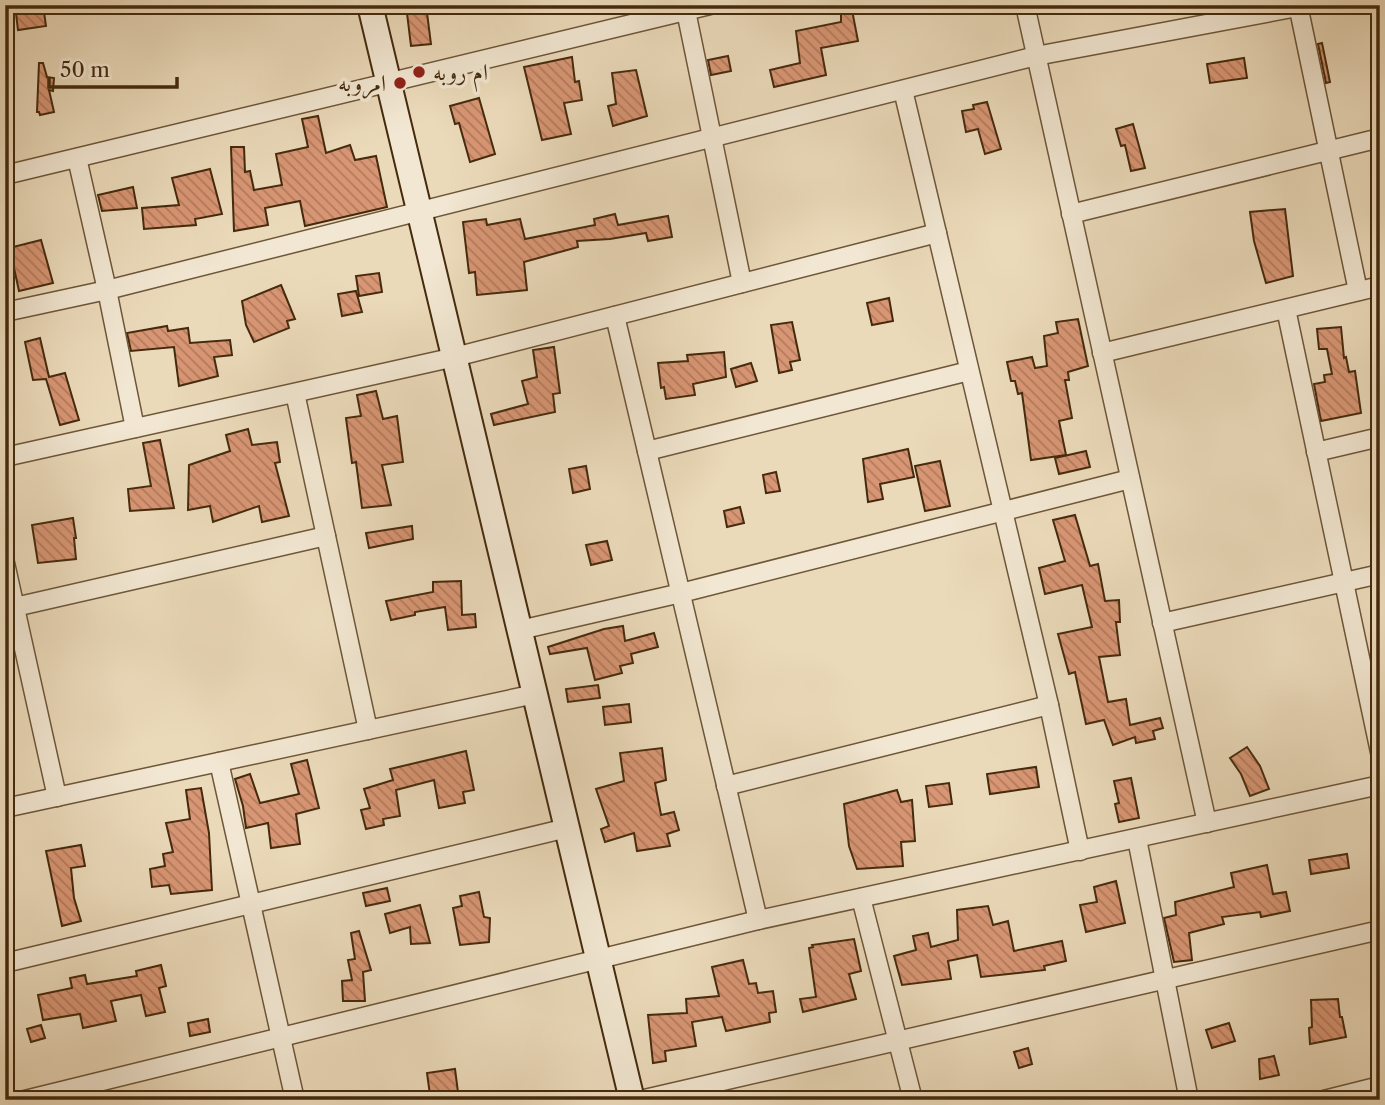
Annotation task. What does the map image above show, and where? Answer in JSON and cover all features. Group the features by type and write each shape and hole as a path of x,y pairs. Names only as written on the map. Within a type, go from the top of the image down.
{"main road":[{"path":"370,5 632,1100"}],"street":[{"path":"5,176 710,5"},
{"path":"1025,5 1207,823"},
{"path":"5,312 107,290 1036,56 1301,6 1358,291"},
{"path":"686,11 742,283"},
{"path":"903,90 1049,705 1080,851"},
{"path":"1071,214 1380,138"},
{"path":"77,158 135,428"},
{"path":"5,457 454,357 937,233"},
{"path":"1102,354 1380,286"},
{"path":"1286,309 1380,752"},
{"path":"615,316 758,920"},
{"path":"647,451 969,371"},
{"path":"295,393 368,730"},
{"path":"1316,452 1380,437"},
{"path":"520,630 681,593 1130,479"},
{"path":"15,607 326,536"},
{"path":"5,563 57,797"},
{"path":"1162,623 1380,574"},
{"path":"5,808 535,694"},
{"path":"726,786 1049,705"},
{"path":"219,762 295,1100"},
{"path":"25,1100 758,920 1380,785"},
{"path":"5,963 567,828"},
{"path":"1136,839 1189,1100"},
{"path":"861,898 914,1100"},
{"path":"640,1100 1380,930"},
{"path":"1324,1100 1380,1086"}],"building":[{"path":"15,5 43,5 46,26 18,30"},
{"path":"406,5 426,5 431,44 411,46"},
{"path":"841,5 851,5 858,41 821,48 826,75 774,87 770,70 800,63 796,31 841,22"},
{"path":"1322,43 1330,82 1326,83 1318,44"},
{"path":"728,56 731,71 711,75 708,60"},
{"path":"572,57 575,82 579,81 582,100 564,103 571,134 542,140 524,67"},
{"path":"1244,58 1247,78 1210,83 1207,64"},
{"path":"39,63 43,63 47,77 54,78 53,91 49,90 54,112 40,115 37,112"},
{"path":"636,70 647,116 613,126 608,106 616,104 612,73"},
{"path":"479,98 495,154 470,162 459,123 455,124 450,106"},
{"path":"987,102 1001,149 985,154 978,129 966,132 962,111 974,109 973,105"},
{"path":"318,116 326,153 350,145 355,160 376,156 387,207 305,226 300,201 265,208 268,225 234,231 231,147 244,147 245,172 250,171 254,190 282,185 276,154 308,147 302,119"},
{"path":"1133,124 1145,168 1131,171 1125,145 1121,146 1116,129"},
{"path":"210,169 222,214 195,219 196,225 144,229 142,208 179,205 172,178"},
{"path":"133,187 137,208 102,211 98,195"},
{"path":"1285,209 1293,276 1266,283 1254,241 1250,212"},
{"path":"615,214 618,225 668,216 672,237 648,241 646,233 577,241 578,247 524,262 527,290 477,295 475,272 469,273 463,222 486,219 487,225 520,219 525,239 595,225 594,219"},
{"path":"41,240 53,283 19,291 14,268 5,270 5,249"},
{"path":"379,273 382,292 359,296 356,276"},
{"path":"281,285 295,319 287,321 289,328 254,342 246,325 242,301"},
{"path":"356,291 362,312 342,316 338,294"},
{"path":"889,298 893,321 872,325 867,303"},
{"path":"1078,319 1088,366 1068,372 1069,380 1065,380 1072,418 1059,421 1066,455 1031,460 1022,393 1018,394 1015,381 1011,381 1007,362 1032,357 1035,368 1047,366 1044,336 1058,333 1056,322"},
{"path":"792,322 800,360 790,362 792,370 779,373 771,325"},
{"path":"167,326 168,331 188,328 190,343 230,340 232,355 214,357 218,376 179,386 174,347 131,351 127,333"},
{"path":"1341,327 1344,358 1346,357 1349,372 1355,371 1361,413 1321,421 1314,384 1325,382 1324,375 1332,374 1327,349 1319,349 1317,329"},
{"path":"40,338 49,377 65,373 79,420 60,425 46,379 33,380 25,342"},
{"path":"554,347 560,393 553,394 555,412 494,425 491,414 528,404 522,381 537,377 533,350"},
{"path":"724,352 726,377 693,384 695,395 666,399 664,387 661,388 658,363 688,361 687,355"},
{"path":"751,363 757,381 736,387 731,369"},
{"path":"376,391 383,419 397,416 403,462 382,465 391,505 362,508 356,462 352,463 346,418 361,416 357,395"},
{"path":"248,429 252,445 277,442 280,462 275,463 289,516 262,522 259,506 213,522 210,506 188,510 189,465 230,451 226,435"},
{"path":"160,440 174,508 130,511 128,489 151,486 143,443"},
{"path":"908,449 914,477 880,484 883,499 868,502 863,459"},
{"path":"1086,451 1090,467 1059,474 1055,458"},
{"path":"940,461 950,506 925,511 915,466"},
{"path":"586,466 590,489 573,493 569,469"},
{"path":"776,472 780,491 766,493 763,475"},
{"path":"740,507 744,523 727,527 724,511"},
{"path":"1075,515 1090,566 1098,564 1105,601 1119,600 1120,622 1116,622 1120,655 1099,657 1108,702 1126,699 1130,725 1160,718 1163,728 1153,731 1155,739 1136,743 1135,737 1113,745 1104,720 1086,724 1075,672 1069,674 1058,634 1092,627 1082,585 1045,594 1039,568 1065,561 1053,520"},
{"path":"73,518 76,559 38,563 32,525"},
{"path":"412,526 413,539 369,548 366,533"},
{"path":"607,541 612,560 591,565 586,545"},
{"path":"461,581 462,615 475,614 476,627 448,630 445,607 415,612 415,615 391,620 386,601 433,592 433,582"},
{"path":"623,626 625,641 654,633 658,647 631,654 633,663 620,666 622,673 595,680 587,648 550,654 548,647 604,629"},
{"path":"598,685 600,698 568,702 566,689"},
{"path":"629,704 631,722 605,725 603,707"},
{"path":"1247,747 1260,766 1269,789 1250,796 1241,774 1230,758"},
{"path":"662,748 666,780 655,783 661,815 674,812 679,830 667,834 670,846 637,851 634,833 605,842 601,829 609,826 596,789 624,781 620,753"},
{"path":"466,751 474,790 463,792 465,803 439,808 434,780 396,790 400,816 383,819 384,825 366,829 361,810 370,808 364,789 393,780 390,769"},
{"path":"307,760 319,808 296,814 300,844 271,848 268,823 246,828 235,779 250,774 260,803 299,794 291,764"},
{"path":"1036,767 1039,787 990,794 987,774"},
{"path":"1131,778 1139,818 1119,822 1115,804 1119,803 1114,781"},
{"path":"949,783 952,804 929,807 926,786"},
{"path":"201,788 209,833 212,890 171,894 169,885 152,887 150,869 165,866 163,854 173,852 166,823 190,819 186,790"},
{"path":"897,790 901,802 912,800 915,841 901,842 903,866 857,869 849,846 844,804"},
{"path":"81,845 85,866 71,868 74,898 81,921 62,926 46,851"},
{"path":"1347,854 1349,868 1311,874 1309,860"},
{"path":"1267,865 1273,894 1286,892 1290,911 1261,917 1260,912 1222,917 1224,924 1189,933 1192,960 1174,962 1164,918 1176,915 1175,902 1234,887 1231,873"},
{"path":"1116,881 1125,923 1086,932 1080,905 1097,902 1094,887"},
{"path":"387,888 390,901 366,906 363,893"},
{"path":"479,892 484,917 490,918 489,942 460,945 453,908 462,906 460,896"},
{"path":"420,905 430,943 411,944 410,927 390,933 385,914"},
{"path":"988,906 993,925 1008,921 1014,951 1062,941 1066,961 1044,966 1045,970 981,977 977,955 948,961 951,979 902,985 894,956 916,950 913,936 928,933 931,947 958,940 957,910"},
{"path":"359,931 371,970 363,972 365,1001 343,1001 342,981 352,980 348,960 355,959 351,933"},
{"path":"854,939 861,971 849,974 856,999 803,1012 800,999 816,997 809,948 813,947 812,945"},
{"path":"743,960 749,984 756,983 758,993 773,991 776,1012 769,1013 770,1022 726,1031 722,1017 692,1022 696,1046 665,1051 666,1061 653,1063 648,1015 687,1013 686,999 719,996 712,967"},
{"path":"161,965 166,986 159,988 165,1012 146,1016 141,995 111,1001 116,1021 83,1028 80,1014 43,1020 38,995 72,988 70,978 85,975 87,984 137,976 136,971"},
{"path":"1338,999 1346,1037 1310,1044 1311,1000"},
{"path":"208,1019 210,1032 190,1036 188,1023"},
{"path":"1229,1023 1235,1041 1212,1048 1206,1030"},
{"path":"41,1025 45,1038 31,1042 27,1029"},
{"path":"1028,1048 1032,1064 1019,1068 1014,1052"},
{"path":"1274,1056 1279,1075 1260,1079 1259,1059"},
{"path":"455,1069 458,1092 430,1095 427,1073"}],"place":[{"name":"ام روبه","path":"419,72"},
{"name":"امروبه","path":"400,83"}]}
